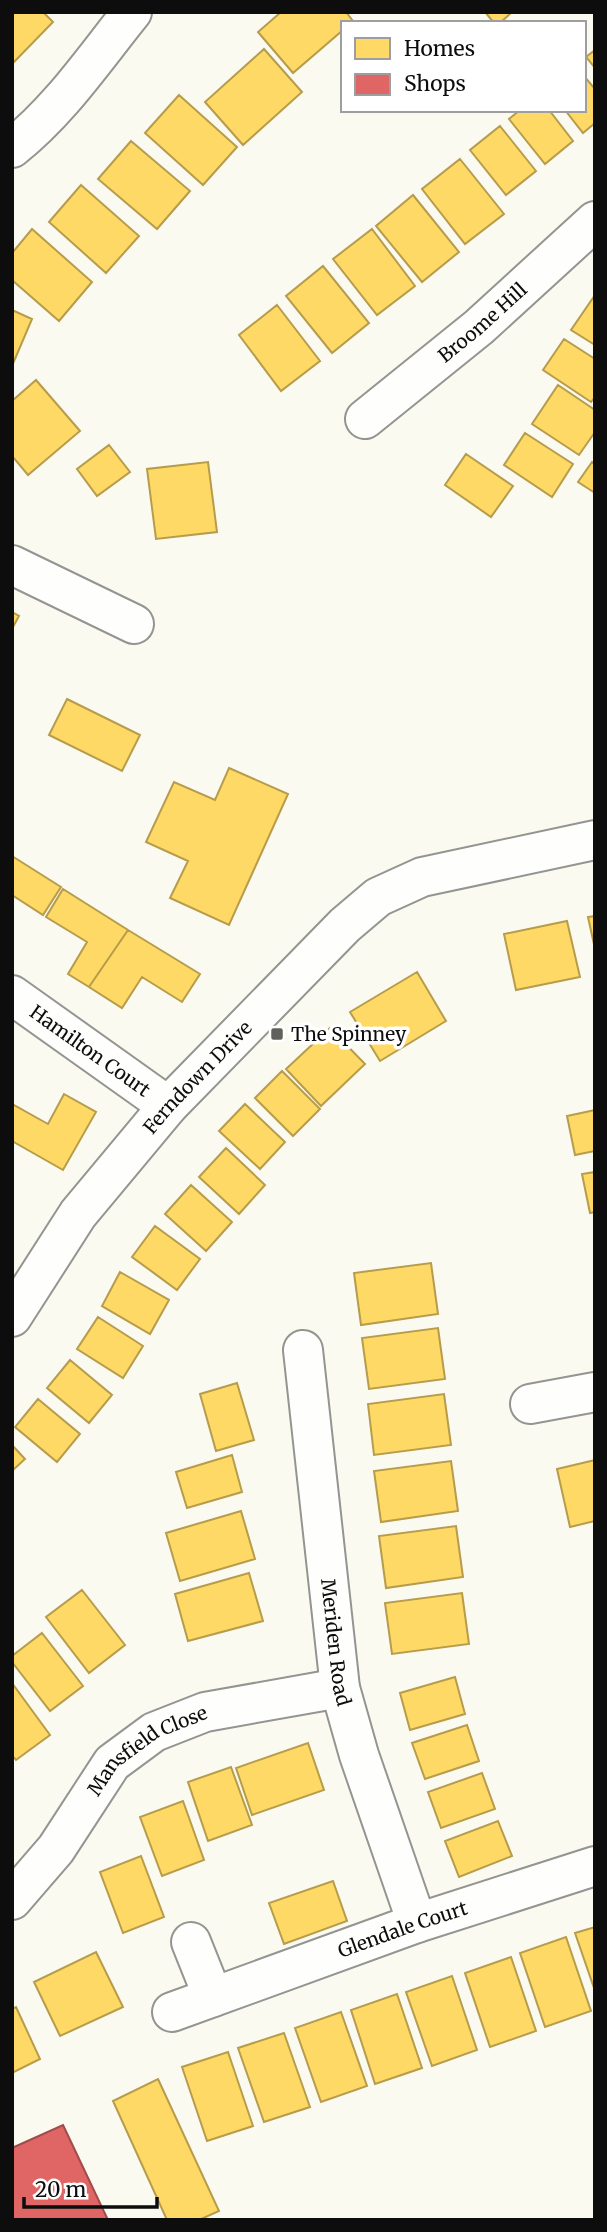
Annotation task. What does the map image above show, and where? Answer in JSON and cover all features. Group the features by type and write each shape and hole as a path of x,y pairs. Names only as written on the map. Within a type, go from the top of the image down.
{"street":[{"path":"12,148 58,106 132,12"},
{"name":"Broome Hill","path":"365,419 479,327 595,221"},
{"path":"12,565 134,624"},
{"name":"Ferndown Drive","path":"12,1317 78,1214 168,1106 345,925 378,897 422,877 595,840"},
{"name":"Hamilton Court","path":"12,995 168,1106"},
{"name":"Meriden Road","path":"303,1349 341,1688 359,1755 417,1923"},
{"path":"530,1404 595,1392"},
{"name":"Mansfield Close","path":"12,1900 56,1849 112,1763 155,1732 205,1712 341,1688"},
{"name":"Glendale Court","path":"172,2012 417,1923 595,1866"},
{"path":"191,1942 213,1997"}],"building: Homes":[{"path":"12,12 43,12 53,22 13,63"},
{"path":"281,12 346,12 353,21 341,21 341,32 293,73 258,32"},
{"path":"485,12 512,12 502,21 492,21"},
{"path":"264,49 302,92 243,145 205,102"},
{"path":"595,50 595,68 586,57"},
{"path":"586,78 595,89 595,123 583,133 567,112 586,112"},
{"path":"179,95 237,147 203,185 145,133"},
{"path":"518,112 551,112 573,141 545,164 509,119"},
{"path":"500,126 536,171 506,195 470,150"},
{"path":"131,141 190,191 157,229 98,179"},
{"path":"460,159 504,214 465,244 422,189"},
{"path":"81,185 139,236 106,273 49,222"},
{"path":"413,195 459,252 422,282 376,226"},
{"path":"32,229 92,282 59,321 12,280 12,253"},
{"path":"372,229 415,286 377,315 333,259"},
{"path":"323,266 369,323 332,353 286,296"},
{"path":"595,295 595,345 571,330"},
{"path":"277,305 320,361 281,391 239,335"},
{"path":"12,310 32,319 12,366"},
{"path":"564,339 595,359 595,397 591,402 543,370"},
{"path":"36,380 80,431 28,475 12,456 12,401"},
{"path":"558,385 595,410 595,432 579,455 532,424"},
{"path":"525,433 573,464 552,497 504,465"},
{"path":"109,445 130,472 97,496 77,469"},
{"path":"466,454 513,486 491,517 445,485"},
{"path":"208,462 217,532 156,539 147,469"},
{"path":"592,462 595,465 595,493 578,482"},
{"path":"12,612 19,616 12,629"},
{"path":"67,699 140,735 122,771 49,735"},
{"path":"229,768 288,794 229,925 170,898 188,861 146,842 174,782 215,800"},
{"path":"12,856 61,887 43,915 12,895"},
{"path":"63,889 128,930 89,987 68,974 87,942 46,917"},
{"path":"595,916 595,949 588,917"},
{"path":"567,921 580,977 516,990 504,934"},
{"path":"128,930 200,974 182,1002 142,977 122,1008 89,987"},
{"path":"417,972 446,1021 380,1061 350,1012"},
{"path":"330,1028 365,1064 321,1106 286,1069"},
{"path":"282,1071 320,1109 293,1136 255,1098"},
{"path":"64,1094 96,1112 63,1170 12,1141 12,1104 48,1124"},
{"path":"245,1104 285,1142 260,1169 219,1131"},
{"path":"595,1110 595,1151 575,1155 567,1116"},
{"path":"226,1148 265,1185 239,1214 199,1177"},
{"path":"595,1172 595,1212 590,1213 582,1174"},
{"path":"191,1185 232,1222 206,1251 165,1214"},
{"path":"155,1226 200,1259 177,1290 132,1257"},
{"path":"431,1263 438,1314 361,1325 354,1273"},
{"path":"120,1272 169,1300 150,1334 102,1306"},
{"path":"98,1317 143,1346 123,1378 77,1349"},
{"path":"438,1328 445,1379 369,1389 362,1338"},
{"path":"70,1360 112,1395 89,1423 47,1388"},
{"path":"237,1383 254,1440 216,1451 200,1394"},
{"path":"444,1394 451,1445 374,1455 368,1404"},
{"path":"38,1399 80,1434 57,1462 15,1427"},
{"path":"12,1445 25,1459 12,1471"},
{"path":"232,1455 242,1492 187,1508 176,1472"},
{"path":"595,1460 595,1521 570,1527 557,1469"},
{"path":"451,1461 458,1511 381,1522 374,1471"},
{"path":"241,1511 255,1559 180,1581 166,1533"},
{"path":"456,1526 463,1577 386,1588 379,1536"},
{"path":"249,1573 263,1621 188,1641 175,1594"},
{"path":"82,1590 125,1645 89,1673 46,1617"},
{"path":"462,1593 469,1644 392,1654 385,1603"},
{"path":"42,1633 83,1686 50,1711 12,1662 12,1656"},
{"path":"455,1677 465,1714 410,1730 400,1693"},
{"path":"12,1683 50,1735 16,1760 12,1755"},
{"path":"467,1725 479,1761 425,1779 412,1743"},
{"path":"308,1743 324,1790 252,1815 236,1768"},
{"path":"231,1767 252,1825 208,1841 188,1782"},
{"path":"482,1773 495,1809 441,1828 428,1792"},
{"path":"183,1801 204,1860 162,1876 140,1817"},
{"path":"498,1821 512,1856 459,1877 445,1841"},
{"path":"141,1856 164,1917 123,1933 100,1872"},
{"path":"333,1881 347,1921 284,1944 269,1903"},
{"path":"595,1927 595,1991 575,1933"},
{"path":"566,1937 591,2011 545,2027 520,1953"},
{"path":"96,1952 123,2007 60,2036 34,1982"},
{"path":"511,1957 536,2031 490,2047 465,1973"},
{"path":"452,1976 477,2050 432,2066 406,1992"},
{"path":"397,1994 422,2068 375,2084 351,2010"},
{"path":"16,2007 40,2059 12,2073 12,2009"},
{"path":"341,2012 367,2086 321,2102 295,2028"},
{"path":"284,2033 310,2107 264,2122 238,2048"},
{"path":"228,2052 253,2126 207,2141 182,2067"},
{"path":"158,2079 219,2211 199,2220 167,2220 113,2101"}],"building: Shops":[{"path":"63,2125 108,2220 12,2220 12,2148"}],"place":[{"name":"The Spinney","path":"277,1034"}]}
